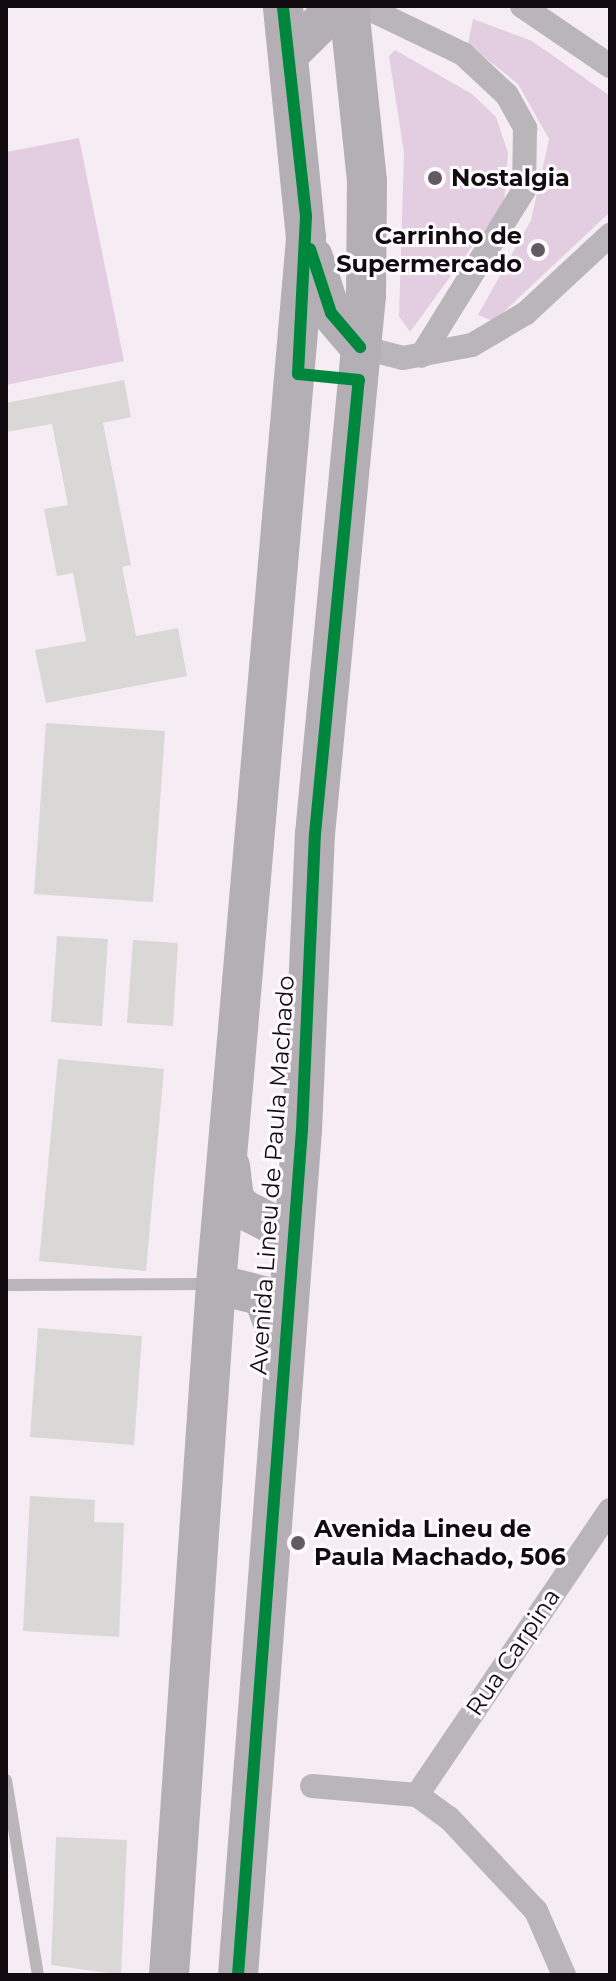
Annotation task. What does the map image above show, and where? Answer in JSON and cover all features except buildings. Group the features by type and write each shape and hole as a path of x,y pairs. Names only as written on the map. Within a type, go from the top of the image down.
{"highway":[{"name":"Avenida Lineu de Paula Machado","path":"169,1975 216,1284 306,238 291,52 283,6"},
{"path":"291,52 338,6"},
{"name":"Avenida Lineu de Paula Machado","path":"238,1975 281,1345 293,1221 315,834 360,347 367,181 349,6"},
{"path":"306,238 331,313 360,347"},
{"path":"229,1122 234,1199 257,1219 293,1221"},
{"path":"216,1284 263,1296 281,1345"}],"street":[{"path":"363,6 463,54 507,95 525,128 524,190 421,356"},
{"path":"522,6 610,66"},
{"path":"360,347 377,357 421,356 472,345 501,330 610,235"},
{"name":"Rua Carpina","path":"417,1795 610,1510"},
{"path":"312,1786 417,1795 467,1836 536,1911 564,1975"}],"lane":[{"path":"6,1285 216,1284"},
{"path":"6,1780 38,1975"}],"shaded area":[{"path":"473,19 532,41 610,96 610,212 494,321 478,315 531,220 549,139 518,84 468,44"},
{"path":"395,50 472,94 496,117 508,153 504,203 410,332 399,316 404,153 389,56"},
{"path":"79,138 124,361 6,385 6,152"}],"cycle path":[{"path":"238,1975 302,1130 315,834 359,380 298,374 306,216 283,6"},
{"path":"310,249 331,313 360,347"}],"place":[{"name":"Nostalgia","path":"435,178"},
{"name":"Carrinho de Supermercado","path":"538,250"},
{"name":"Avenida Lineu de Paula Machado, 506","path":"298,1543"}]}
